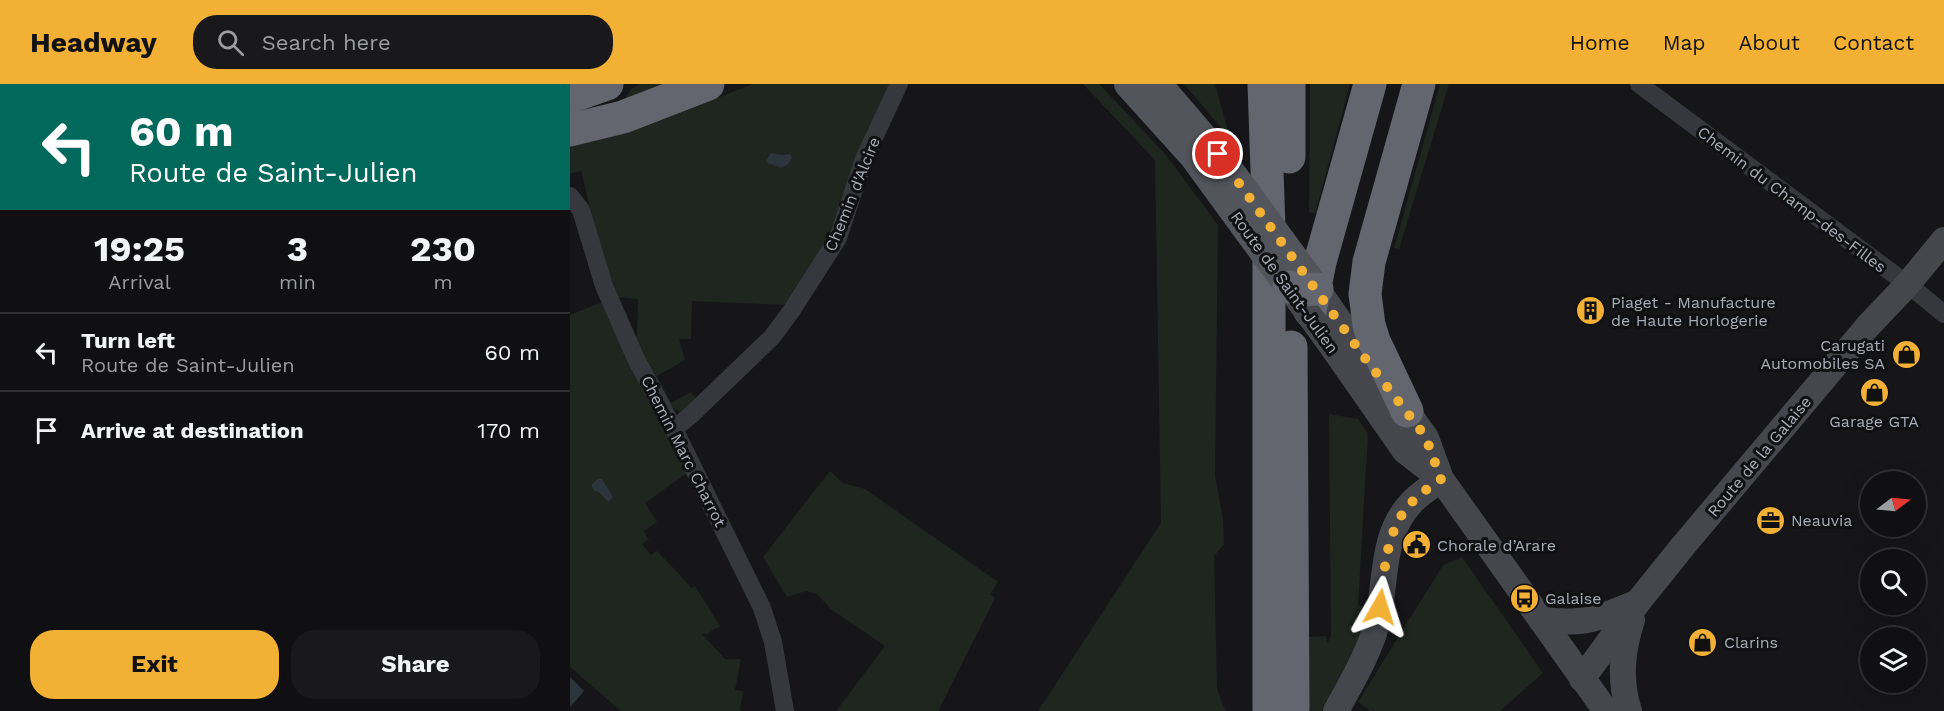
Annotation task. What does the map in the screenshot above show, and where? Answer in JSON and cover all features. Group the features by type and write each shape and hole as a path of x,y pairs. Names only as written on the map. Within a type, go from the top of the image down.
{"highway":[{"path":"570,97 607,84"},
{"path":"570,130 623,117 708,84"},
{"path":"1240,84 1269,228"},
{"path":"1264,84 1281,709 1293,400 1289,84"},
{"path":"1293,400 1320,262 1370,84"},
{"path":"1407,411 1377,348 1366,308 1369,262 1419,84"},
{"path":"1303,288 1328,286 1346,272 1370,242 1385,210"}],"main road":[{"name":"Route de Saint-Julien","path":"1128,84 1180,141 1303,288"},
{"name":"Route de Saint-Julien","path":"1158,84 1218,154 1303,288"}],"street":[{"name":"Chemin d'Alcire","path":"674,429 772,337 792,310 838,238 864,159 899,84"},
{"name":"Chemin du Champ-des-Filles","path":"1639,84 1944,314"},
{"name":"Chemin Marc Charrot","path":"570,196 581,210 604,286 636,359 674,429 762,608 773,642 785,711"},
{"name":"Route de la Galaise","path":"1582,679 1638,602 1868,326 1907,285 1944,240"},
{"name":"Route de Saint-Julien","path":"1303,288 1340,322 1367,361 1407,411 1426,438 1441,479 1606,711"},
{"name":"Route de Saint-Julien","path":"1303,288 1336,352 1405,451 1441,479"},
{"path":"1336,711 1372,638 1380,607 1389,545 1398,521 1413,500 1441,479"},
{"path":"1540,620 1558,622 1593,620 1638,602"},
{"path":"1629,711 1622,673 1624,645 1638,602"}],"shaded area":[{"path":"641,84 663,84 624,100 631,89"},
{"path":"753,84 890,84 877,120 868,129 827,240 789,305 692,301 691,339 679,339 685,360 657,376 671,403 691,392 697,400 680,412 666,403 632,336 637,336 638,299 615,297 605,271 581,170 570,173 570,146 640,126"},
{"path":"1083,84 1101,86 1165,154 1218,225 1215,476 1223,519 1224,544 1214,556 1217,688 1227,711 1038,711 1161,523 1155,160"},
{"path":"1184,84 1215,84 1227,128 1224,131"},
{"path":"1310,84 1350,84 1315,214 1309,212"},
{"path":"1440,84 1449,84 1399,249 1394,248"},
{"path":"771,153 790,154 792,158 782,168 766,161"},
{"path":"602,302 687,473 645,503 657,522 644,531 649,540 642,544 651,555 657,551 691,588 695,586 720,626 707,634 702,634 725,659 741,659 735,690 743,691 740,710 744,711 621,711 570,667 570,315"},
{"path":"1329,414 1358,419 1368,434 1358,605 1368,607 1362,635 1321,711 1292,711 1307,637 1326,636 1327,644 1331,636"},
{"path":"830,471 843,483 865,489 998,582 990,594 995,598 938,711 836,711 885,646 831,609 817,594 806,591 787,597 763,557"},
{"path":"598,479 602,479 613,497 608,502 592,487"},
{"path":"1462,557 1543,673 1500,711 1370,711 1358,702 1443,565"},
{"path":"570,677 584,691 570,707"}],"place":[{"name":"Piaget - Manufacture de Haute Horlogerie","path":"1590,311"},
{"name":"Carugati Automobiles SA","path":"1906,354"},
{"name":"Garage GTA","path":"1874,393"},
{"name":"Neauvia","path":"1770,520"},
{"name":"Chorale d’Arare","path":"1416,545"},
{"name":"Galaise","path":"1524,598"},
{"name":"Clarins","path":"1703,642"}],"route":[{"path":"1218,154 1367,361 1426,438 1441,479 1413,500 1403,512 1392,533 1380,607"}]}
